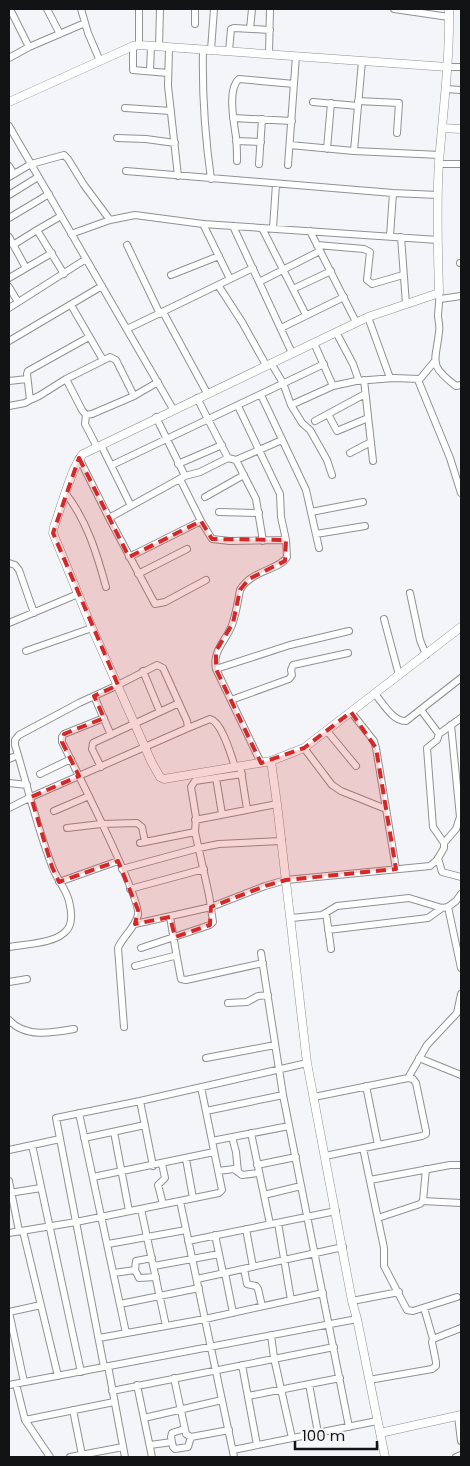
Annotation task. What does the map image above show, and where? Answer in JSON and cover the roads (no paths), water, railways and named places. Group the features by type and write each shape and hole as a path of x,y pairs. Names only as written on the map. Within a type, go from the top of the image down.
{"street":[{"path":"10,9 29,47"},
{"path":"47,9 60,34"},
{"path":"81,9 100,60"},
{"path":"139,9 133,70 168,73"},
{"path":"150,71 160,9"},
{"path":"195,24 196,9"},
{"path":"211,179 202,86 214,9"},
{"path":"250,29 252,9"},
{"path":"269,54 270,9"},
{"path":"291,405 333,386 361,380 407,378 418,380 423,378 434,362 440,329 438,317 440,296 438,196 449,13 394,9"},
{"path":"9,58 29,47 85,23"},
{"path":"229,51 231,29 270,30"},
{"path":"9,102 136,45 461,67"},
{"path":"169,48 168,73 178,176"},
{"path":"288,165 296,56"},
{"path":"354,151 362,61"},
{"path":"237,161 233,118 234,85 239,79 294,84"},
{"path":"445,89 461,90"},
{"path":"313,102 399,103 397,134"},
{"path":"327,149 331,103"},
{"path":"125,108 171,111"},
{"path":"233,118 292,121"},
{"path":"259,164 262,119"},
{"path":"9,126 174,409"},
{"path":"442,128 461,129"},
{"path":"118,138 175,143"},
{"path":"236,141 261,142"},
{"path":"290,145 440,160 461,164"},
{"path":"9,166 11,175 31,164 64,155 68,158 84,185 110,220"},
{"path":"126,172 438,196"},
{"path":"9,195 38,177"},
{"path":"273,228 276,184"},
{"path":"390,236 393,193"},
{"path":"10,214 49,194"},
{"path":"71,234 110,220 135,215 203,224 438,240"},
{"path":"13,245 61,216"},
{"path":"203,224 230,279"},
{"path":"233,226 292,353"},
{"path":"262,228 306,315"},
{"path":"37,230 64,274"},
{"path":"310,231 356,322"},
{"path":"401,237 406,304"},
{"path":"9,238 26,268"},
{"path":"127,245 162,313 208,393"},
{"path":"259,282 319,248 364,248 368,250 370,252 367,280 372,284 403,275"},
{"path":"9,278 52,252"},
{"path":"171,275 219,256"},
{"path":"9,308 86,259"},
{"path":"127,330 253,268"},
{"path":"293,289 331,272"},
{"path":"218,285 268,364 283,383 291,405 302,423 310,430 327,460 332,475"},
{"path":"9,341 102,286"},
{"path":"9,287 18,302"},
{"path":"239,769 164,779 157,773 92,628 53,533 79,458 83,454 156,417 356,322 406,304 440,296 461,296"},
{"path":"281,328 344,297"},
{"path":"71,305 103,360"},
{"path":"368,317 390,378"},
{"path":"336,332 361,380 365,394 373,460"},
{"path":"30,400 27,379 28,371 89,337"},
{"path":"314,342 333,386"},
{"path":"9,406 25,403 66,379 110,357 116,360 134,396"},
{"path":"434,362 437,368 452,383 456,386 461,385"},
{"path":"112,466 324,364"},
{"path":"9,381 27,379"},
{"path":"66,379 86,415 85,424 112,466 131,506"},
{"path":"418,380 450,458 461,494"},
{"path":"86,415 134,396 158,382"},
{"path":"315,421 365,394"},
{"path":"261,395 306,490 319,548"},
{"path":"197,398 228,458"},
{"path":"238,406 280,494 281,517 287,552 285,561 249,579 240,590 233,623 216,651 214,661 216,669 261,763"},
{"path":"328,414 337,432 368,418"},
{"path":"156,417 178,464 201,521 212,539 230,541 286,540"},
{"path":"109,518 183,478 228,458 236,460 282,440"},
{"path":"350,453 371,442"},
{"path":"178,464 222,445"},
{"path":"79,458 150,598 155,604 159,604 206,580"},
{"path":"236,460 256,500 263,541"},
{"path":"205,497 244,475"},
{"path":"66,494 79,512 96,553 106,587"},
{"path":"311,512 363,502"},
{"path":"219,512 259,513"},
{"path":"129,557 201,521"},
{"path":"316,534 365,526"},
{"path":"138,574 187,549"},
{"path":"9,563 15,565 19,570 34,613"},
{"path":"410,593 420,640 426,655"},
{"path":"9,623 78,594"},
{"path":"384,619 399,675"},
{"path":"141,948 210,925 213,917 195,832 192,784 195,781 216,778 239,769 270,761 304,748 461,627"},
{"path":"26,651 92,628"},
{"path":"216,669 290,645 349,631"},
{"path":"231,700 289,679 292,675 293,666 348,652"},
{"path":"9,947 50,940 67,930 70,921 68,898 52,867 14,745 19,735 157,665 163,668 187,721 188,728"},
{"path":"143,671 160,712"},
{"path":"375,694 396,719 406,722 461,678"},
{"path":"94,696 111,735"},
{"path":"101,767 92,749 92,745 179,703"},
{"path":"421,710 439,734"},
{"path":"351,712 374,741 396,869"},
{"path":"104,718 64,734 62,737 122,869 138,910 135,924 121,940 118,948 124,1027"},
{"path":"444,843 433,826 427,748 437,740 439,734 461,718"},
{"path":"9,808 30,797 210,719 215,721 239,769 247,810"},
{"path":"135,924 211,907 286,880 430,866 434,864 444,848 444,843 456,829 460,817 451,725"},
{"path":"327,731 356,766"},
{"path":"304,748 332,785 341,791 386,809"},
{"path":"9,758 18,756"},
{"path":"40,774 71,759"},
{"path":"270,761 282,841 307,1063 352,1301 385,1457"},
{"path":"216,778 222,814"},
{"path":"9,783 27,785"},
{"path":"54,810 88,796"},
{"path":"195,820 277,804"},
{"path":"67,828 101,824 137,823 142,827 142,843 195,832"},
{"path":"122,869 219,844 282,841"},
{"path":"438,858 442,872 461,877"},
{"path":"59,882 118,860"},
{"path":"130,889 204,869"},
{"path":"328,930 428,918 456,901 461,894"},
{"path":"290,918 326,913 338,906 410,898 445,907"},
{"path":"445,907 461,968"},
{"path":"326,913 331,949"},
{"path":"170,917 180,974 183,980 263,963"},
{"path":"261,953 283,1095 349,1427"},
{"path":"135,966 170,956 177,958"},
{"path":"9,982 27,979"},
{"path":"228,1003 247,1002 258,996 268,994"},
{"path":"408,1078 426,1045 457,1013 461,994"},
{"path":"9,1020 24,1032 35,1033 74,1029"},
{"path":"206,1058 275,1045"},
{"path":"420,1058 461,1075"},
{"path":"125,1457 112,1390 99,1338 56,1118 307,1063"},
{"path":"314,1097 408,1078 413,1079 416,1083 426,1131 426,1134 422,1136 325,1156"},
{"path":"366,1086 378,1145"},
{"path":"9,1233 76,1222 221,1192 201,1087"},
{"path":"206,1112 283,1095"},
{"path":"140,1101 153,1166"},
{"path":"79,1113 126,1333"},
{"path":"84,1138 145,1125"},
{"path":"212,1140 289,1126"},
{"path":"114,1132 129,1211"},
{"path":"251,1134 270,1224"},
{"path":"232,1137 238,1172"},
{"path":"9,1150 60,1139"},
{"path":"32,1145 81,1372"},
{"path":"363,1148 384,1248 384,1266 407,1310 413,1312 457,1297"},
{"path":"93,1177 214,1152"},
{"path":"257,1165 296,1157"},
{"path":"186,1158 193,1198"},
{"path":"162,1164 165,1178 158,1186 162,1204"},
{"path":"370,1180 450,1165 461,1165"},
{"path":"218,1171 234,1169 242,1174 259,1173"},
{"path":"423,1201 426,1169"},
{"path":"9,1181 10,1192 58,1376"},
{"path":"264,1195 301,1186"},
{"path":"10,1192 41,1188"},
{"path":"180,1201 233,1454 292,1438 378,1421"},
{"path":"378,1218 416,1206 423,1201 461,1203"},
{"path":"141,1209 166,1326"},
{"path":"188,1241 336,1211"},
{"path":"278,1223 291,1300"},
{"path":"246,1229 253,1267"},
{"path":"108,1244 186,1230"},
{"path":"215,1236 232,1313"},
{"path":"197,1279 343,1247"},
{"path":"154,1266 219,1254"},
{"path":"152,1258 136,1261 135,1270 139,1278 156,1277"},
{"path":"244,1269 247,1284 256,1286 262,1306"},
{"path":"114,1273 135,1270"},
{"path":"120,1304 199,1288"},
{"path":"352,1301 399,1292"},
{"path":"99,1338 232,1313 323,1293"},
{"path":"24,1382 11,1337 9,1312 41,1306"},
{"path":"369,1380 432,1369 436,1366 433,1339 424,1308"},
{"path":"9,1385 357,1318"},
{"path":"433,1339 461,1330"},
{"path":"271,1335 274,1358 292,1438"},
{"path":"112,1390 334,1347"},
{"path":"242,1365 258,1446"},
{"path":"174,1378 186,1434 191,1437 228,1430"},
{"path":"248,1396 340,1378"},
{"path":"16,1384 25,1420 50,1457"},
{"path":"309,1384 318,1433"},
{"path":"137,1386 152,1457"},
{"path":"144,1418 222,1400"},
{"path":"25,1420 114,1402"},
{"path":"73,1410 82,1455"},
{"path":"380,1434 460,1416 461,1441"},
{"path":"184,1429 172,1433 173,1447 188,1447 191,1437"},
{"path":"150,1445 172,1442"},
{"path":"70,1457 123,1447"}]}
